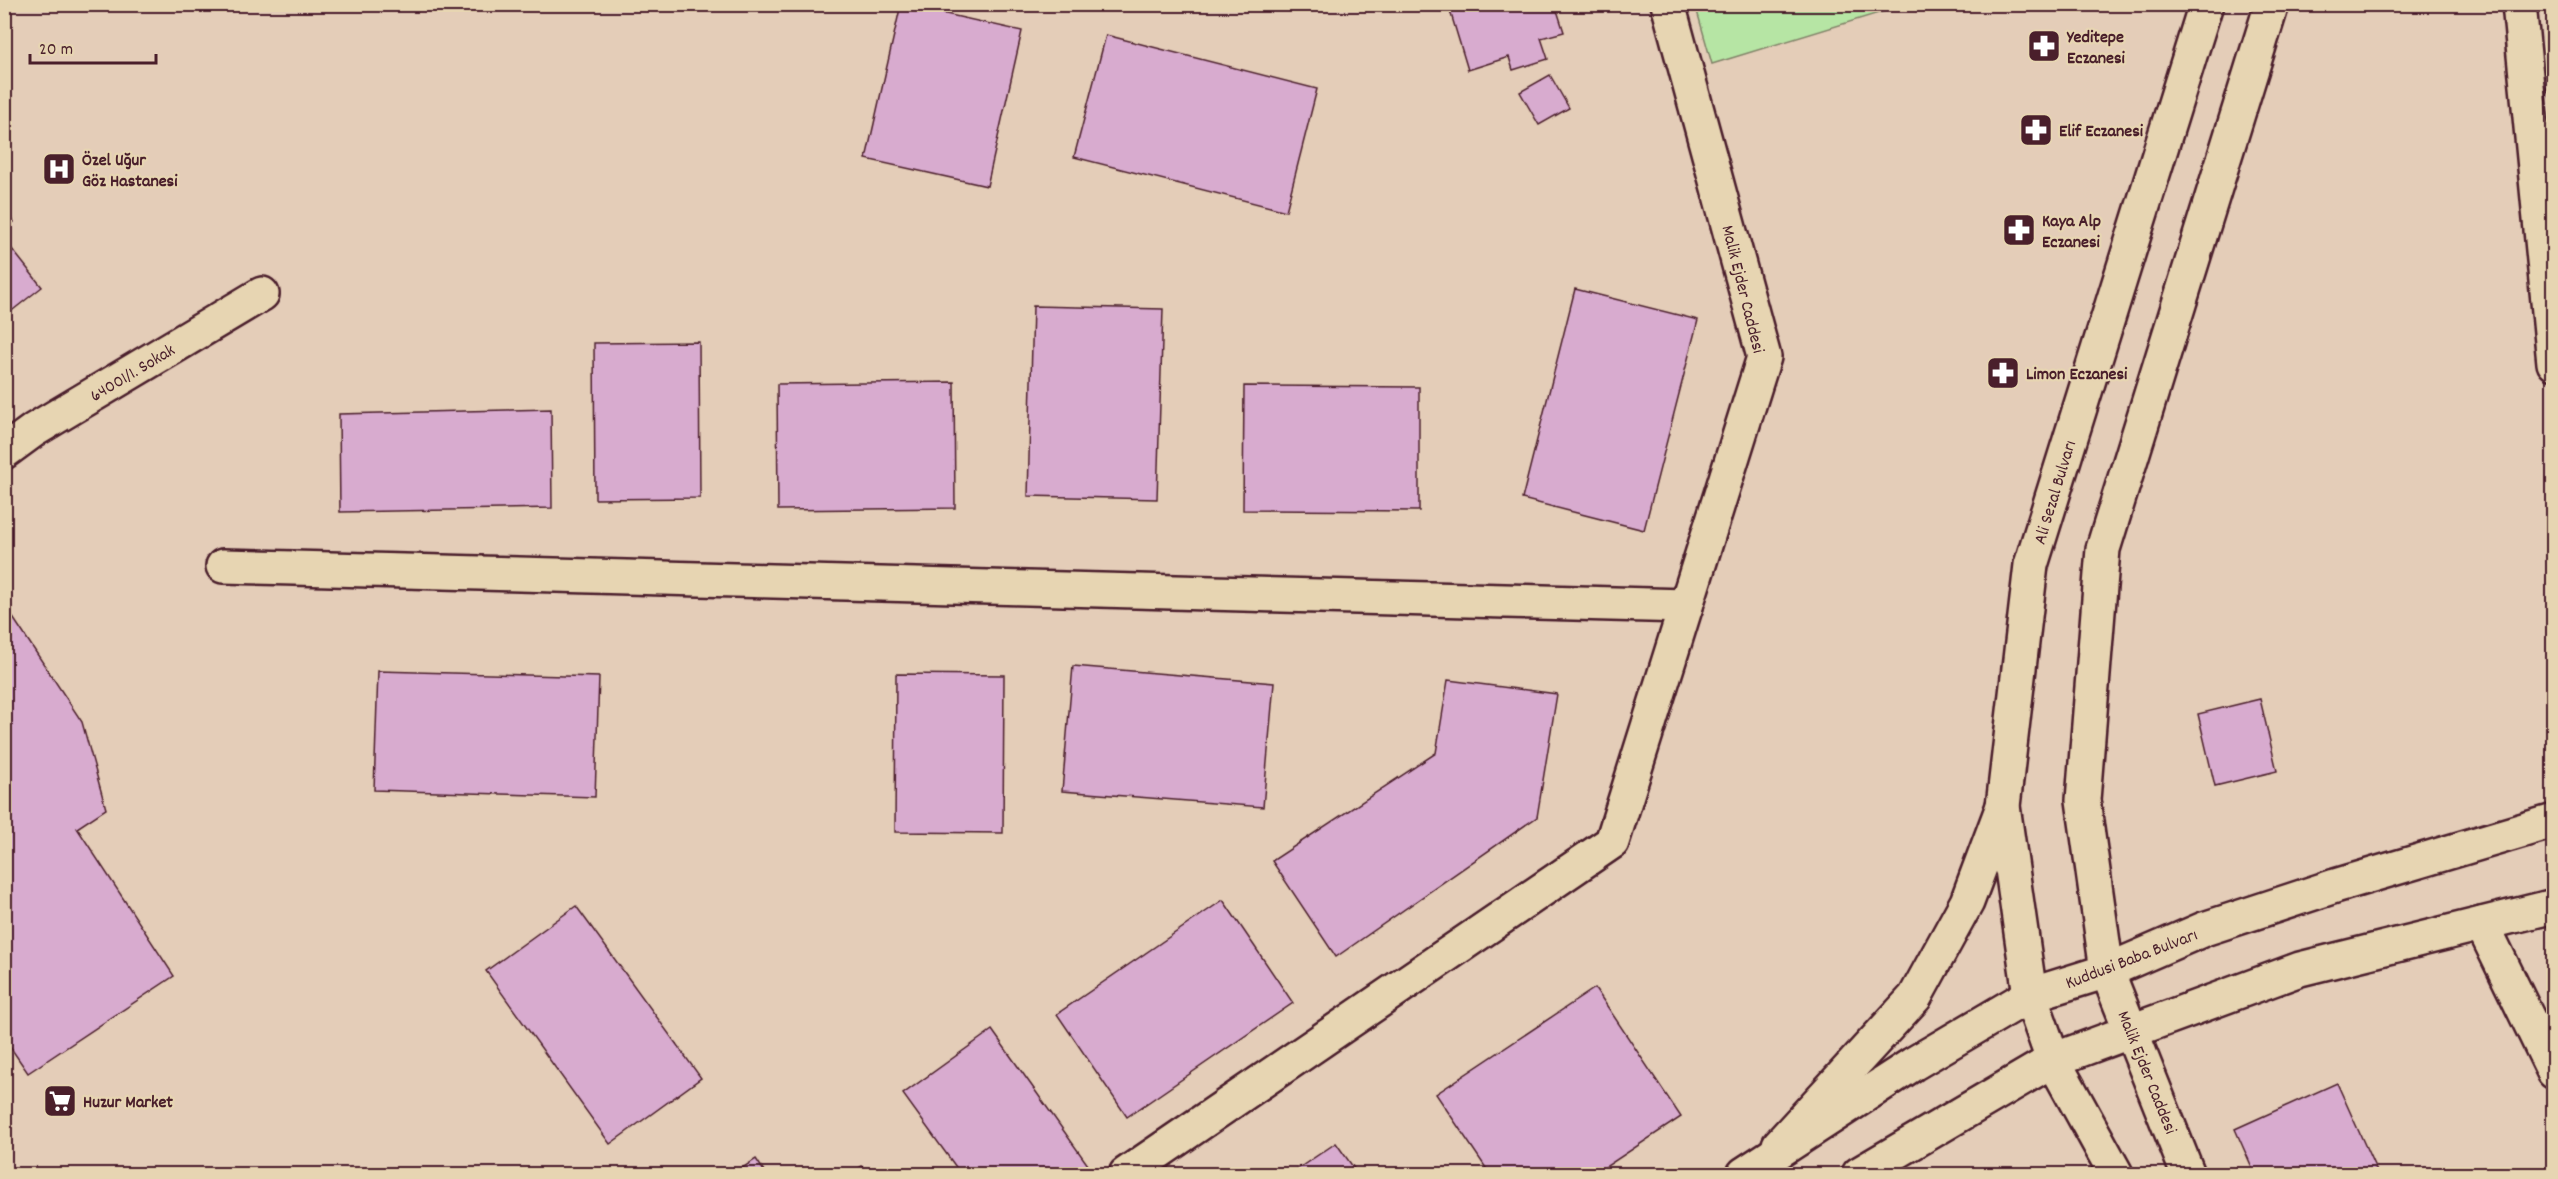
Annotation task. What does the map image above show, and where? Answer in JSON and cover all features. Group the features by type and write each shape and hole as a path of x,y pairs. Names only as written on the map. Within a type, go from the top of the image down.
{"street":[{"name":"Malik Ejder Caddesi","path":"1125,1174 1612,842 1764,357 1668,4"},
{"name":"Ali Sezal Bulvarı","path":"2031,995 2003,806 2031,565 2206,4"},
{"path":"2107,971 2083,800 2103,549 2272,4"},
{"path":"2520,4 2553,363"},
{"name":"64001/1. Sokak","path":"4,452 34,430 262,294"},
{"path":"223,566 1686,606"},
{"path":"1754,1168 1915,997 1966,902 2003,806"},
{"name":"Kuddusi Baba Bulvarı","path":"1754,1168 1913,1064 2031,995 2107,971 2204,929 2335,886 2553,821"},
{"path":"1859,1174 2053,1060 2300,969 2553,906"},
{"path":"2482,924 2553,1072"},
{"name":"Malik Ejder Caddesi","path":"2107,971 2188,1174"},
{"path":"2031,995 2053,1060 2116,1174"}],"green space":[{"path":"1695,4 1905,4 1905,5 1712,64"}],"building":[{"path":"901,4 1022,31 987,186 866,159"},
{"path":"1448,4 1555,4 1564,32 1541,38 1548,59 1513,70 1509,57 1468,70"},
{"path":"1106,35 1317,89 1286,211 1074,157"},
{"path":"2554,73 2554,107 2542,78"},
{"path":"1550,75 1569,108 1539,125 1520,92"},
{"path":"4,210 14,222 4,230"},
{"path":"4,239 42,287 4,317"},
{"path":"1575,289 1698,320 1644,530 1522,499"},
{"path":"1033,306 1163,309 1157,499 1028,496"},
{"path":"699,342 700,498 595,499 594,343"},
{"path":"954,382 955,508 778,510 777,384"},
{"path":"1244,386 1419,387 1419,511 1243,510"},
{"path":"551,409 552,508 340,512 339,414"},
{"path":"4,604 82,722 106,809 77,828 174,976 28,1073 4,1038"},
{"path":"1073,666 1274,683 1263,807 1062,791"},
{"path":"378,671 599,677 595,797 374,790"},
{"path":"896,674 1004,675 1003,833 895,832"},
{"path":"1448,680 1557,694 1537,817 1336,957 1272,861 1436,753"},
{"path":"2260,699 2277,771 2215,786 2198,714"},
{"path":"1223,900 1293,1003 1127,1117 1057,1014"},
{"path":"576,906 701,1078 610,1144 486,971"},
{"path":"1595,988 1681,1117 1595,1174 1490,1174 1436,1094"},
{"path":"992,1030 1088,1165 1075,1174 961,1174 903,1094"},
{"path":"2337,1083 2378,1174 2255,1174 2235,1129"},
{"path":"1336,1143 1358,1174 1290,1174"},
{"path":"756,1159 766,1174 733,1174"},
{"path":"862,1166 868,1174 849,1174"}],"place":[{"name":"Yeditepe Eczanesi","path":"2044,46"},
{"name":"Elif Eczanesi","path":"2036,130"},
{"name":"Özel Uğur Göz Hastanesi","path":"59,169"},
{"name":"Kaya Alp Eczanesi","path":"2019,230"},
{"name":"Limon Eczanesi","path":"2003,373"},
{"name":"Huzur Market","path":"60,1101"}]}
